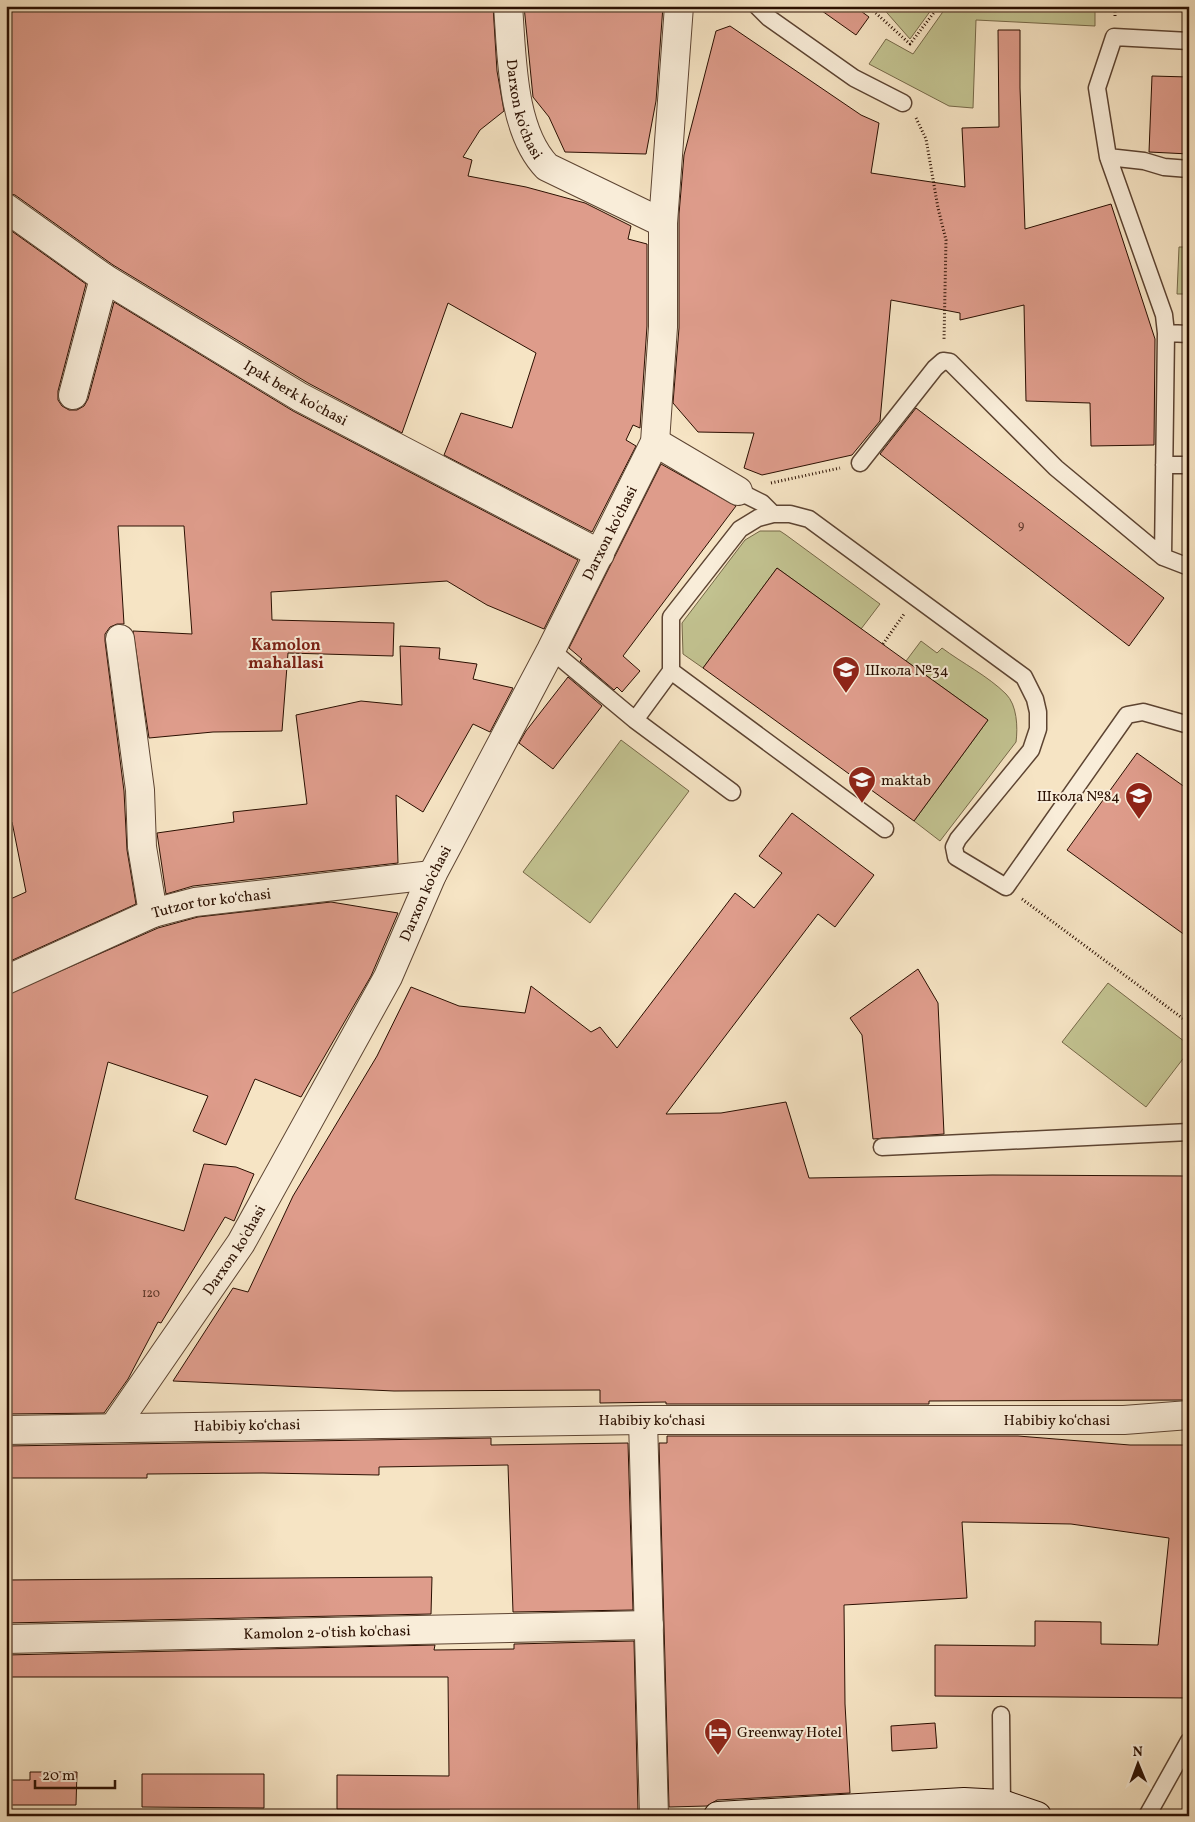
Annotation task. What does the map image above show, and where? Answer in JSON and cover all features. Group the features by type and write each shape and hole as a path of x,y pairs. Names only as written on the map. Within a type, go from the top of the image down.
{"street":[{"name":"Darxon ko'chasi","path":"508,6 515,88 534,154 547,167 664,223"},
{"name":"Darxon ko'chasi","path":"114,1427 241,1243 388,977 432,875 551,650 655,442 663,327 664,223 679,6"},
{"name":"Ipak berk ko'chasi","path":"6,208 104,278 300,397 600,554"},
{"path":"73,395 104,278"},
{"path":"655,442 738,491"},
{"path":"120,639 140,790 142,847 152,913"},
{"name":"Tutzor tor ko‘chasi","path":"6,980 152,913 195,902 432,875"},
{"name":"Habibiy koʻchasi","path":"114,1427 643,1420 1124,1420 1189,1415"},
{"path":"643,1420 654,1816"},
{"path":"6,1430 114,1427"},
{"name":"Kamolon 2-o'tish ko'chasi","path":"6,1640 649,1625"},
{"path":"718,1816 964,1802 1002,1804 1038,1816"}],"lane":[{"path":"757,6 769,18 854,78 903,103"},
{"path":"1163,557 1166,333 1164,315 1108,157 1097,88 1114,37 1189,40"},
{"path":"1108,157 1144,161 1164,168 1189,169"},
{"path":"1166,333 1189,334"},
{"path":"860,463 935,368 943,361 950,362 1056,468 1163,557 1189,567"},
{"path":"1164,465 1189,465"},
{"path":"738,491 762,503 773,514"},
{"path":"635,720 671,671 671,617 740,529 758,518 773,514 790,514 809,519 956,626 1024,677 1027,682 1038,712 1038,729 1031,750 958,839 954,847 956,857 1006,886 1127,715 1143,712 1189,725"},
{"path":"551,650 635,720 732,792"},
{"path":"671,671 885,830"},
{"path":"882,1147 1189,1132"},
{"path":"1000,1715 1002,1804"},
{"path":"1147,1816 1189,1741"}],"path":[{"path":"868,6 910,44 939,6"},
{"path":"903,103 920,122 926,139 938,208 946,240 943,361"},
{"path":"738,491 860,463"},
{"path":"882,644 906,612"},
{"path":"1006,886 1189,1023"}],"green space":[{"path":"881,6 934,6 910,39"},
{"path":"947,6 1095,6 1095,26 976,20 973,108 949,106 869,64 886,39 913,54"},
{"path":"1179,247 1189,247 1189,294 1177,294"},
{"path":"760,531 780,531 880,604 861,629 777,568 703,668 683,654 682,623 745,540"},
{"path":"921,641 937,653 942,648 999,687 1010,699 1015,710 1017,723 1016,742 940,841 914,821 988,720 906,661"},
{"path":"621,740 689,791 590,923 523,872"},
{"path":"1108,983 1189,1045 1189,1051 1146,1107 1062,1042"}],"building":[{"path":"6,6 493,6 497,71 504,111 480,130 463,157 472,160 468,176 526,187 585,203 631,226 628,239 647,244 647,326 640,428 633,425 626,440 636,446 592,532 444,455 461,413 512,428 536,353 448,303 402,433 308,383 113,265 15,195 6,193"},
{"path":"524,6 663,6 656,101 646,154 565,152 549,117 533,97"},
{"path":"815,6 854,6 869,17 856,35"},
{"path":"730,26 861,115 879,123 871,173 965,187 962,128 999,127 998,30 1020,30 1025,229 1111,204 1155,339 1154,445 1091,446 1090,403 1026,401 1024,305 960,320 960,313 891,300 880,421 852,455 762,475 744,468 754,433 698,432 673,403 679,328 679,214 684,155 716,31"},
{"path":"1152,76 1189,77 1189,154 1149,152"},
{"path":"6,227 86,284 58,391 58,400 62,406 69,410 77,410 84,406 88,399 114,302 293,411 578,560 544,629 487,605 447,581 271,592 272,620 394,623 393,656 288,653 282,731 213,732 149,738 133,631 192,634 184,526 118,526 124,624 110,627 105,634 105,641 124,791 127,850 136,904 6,963 6,901 26,892 12,822 6,824"},
{"path":"916,408 1164,598 1129,646 880,454"},
{"path":"661,464 736,506 623,656 640,671 622,692 617,687 614,690 580,661 582,659 569,648"},
{"name":"Школа №34","path":"777,568 988,720 914,821 703,668"},
{"path":"400,646 440,648 439,659 477,664 473,679 513,688 490,732 473,724 423,812 396,795 398,863 193,886 166,894 157,833 234,822 233,812 307,804 296,715 361,701 402,705"},
{"path":"568,677 602,706 553,769 519,743 526,731"},
{"name":"Школа №84","path":"1137,753 1189,790 1189,938 1067,850"},
{"path":"792,813 874,875 835,927 818,914 666,1114 721,1113 786,1102 809,1178 992,1175 1189,1176 1189,1400 929,1401 929,1404 600,1403 600,1390 394,1391 173,1381 233,1288 248,1292 293,1196 377,1056 411,987 459,1006 525,1013 531,986 591,1032 600,1027 617,1048 735,893 754,908 782,873 759,856"},
{"path":"331,902 398,913 371,976 301,1097 255,1079 226,1145 193,1131 208,1096 108,1062 75,1199 184,1231 204,1164 236,1167 254,1174 234,1221 225,1217 161,1323 158,1322 128,1379 104,1413 6,1414 6,995 158,928 198,917"},
{"path":"918,969 938,1003 944,1134 873,1139 862,1035 850,1018"},
{"path":"667,1436 1018,1436 1130,1445 1189,1445 1189,1698 935,1696 935,1645 1035,1646 1035,1621 1101,1622 1101,1644 1158,1645 1169,1538 1071,1524 962,1522 967,1598 844,1605 845,1704 850,1793 717,1800 707,1806 669,1807 659,1443 667,1443"},
{"path":"491,1438 491,1445 628,1443 633,1610 513,1612 508,1465 379,1467 379,1475 263,1473 147,1474 147,1478 6,1478 6,1446"},
{"path":"432,1577 431,1614 6,1623 6,1580"},
{"path":"634,1641 638,1812 451,1816 450,1810 337,1809 337,1775 449,1776 448,1677 6,1677 6,1655 435,1645 434,1650 514,1649 514,1644"},
{"path":"935,1723 937,1748 892,1751 891,1726"},
{"path":"30,1772 77,1772 76,1805 6,1805 6,1780 30,1780"},
{"path":"142,1774 264,1774 264,1808 142,1807"}],"place":[{"name":"Школа №34","path":"846,694"},
{"name":"maktab","path":"862,804"},
{"name":"Школа №84","path":"1139,820"},
{"name":"Greenway Hotel","path":"718,1756"}],"district":[{"name":"Kamolon mahallasi","path":"286,653"}]}
